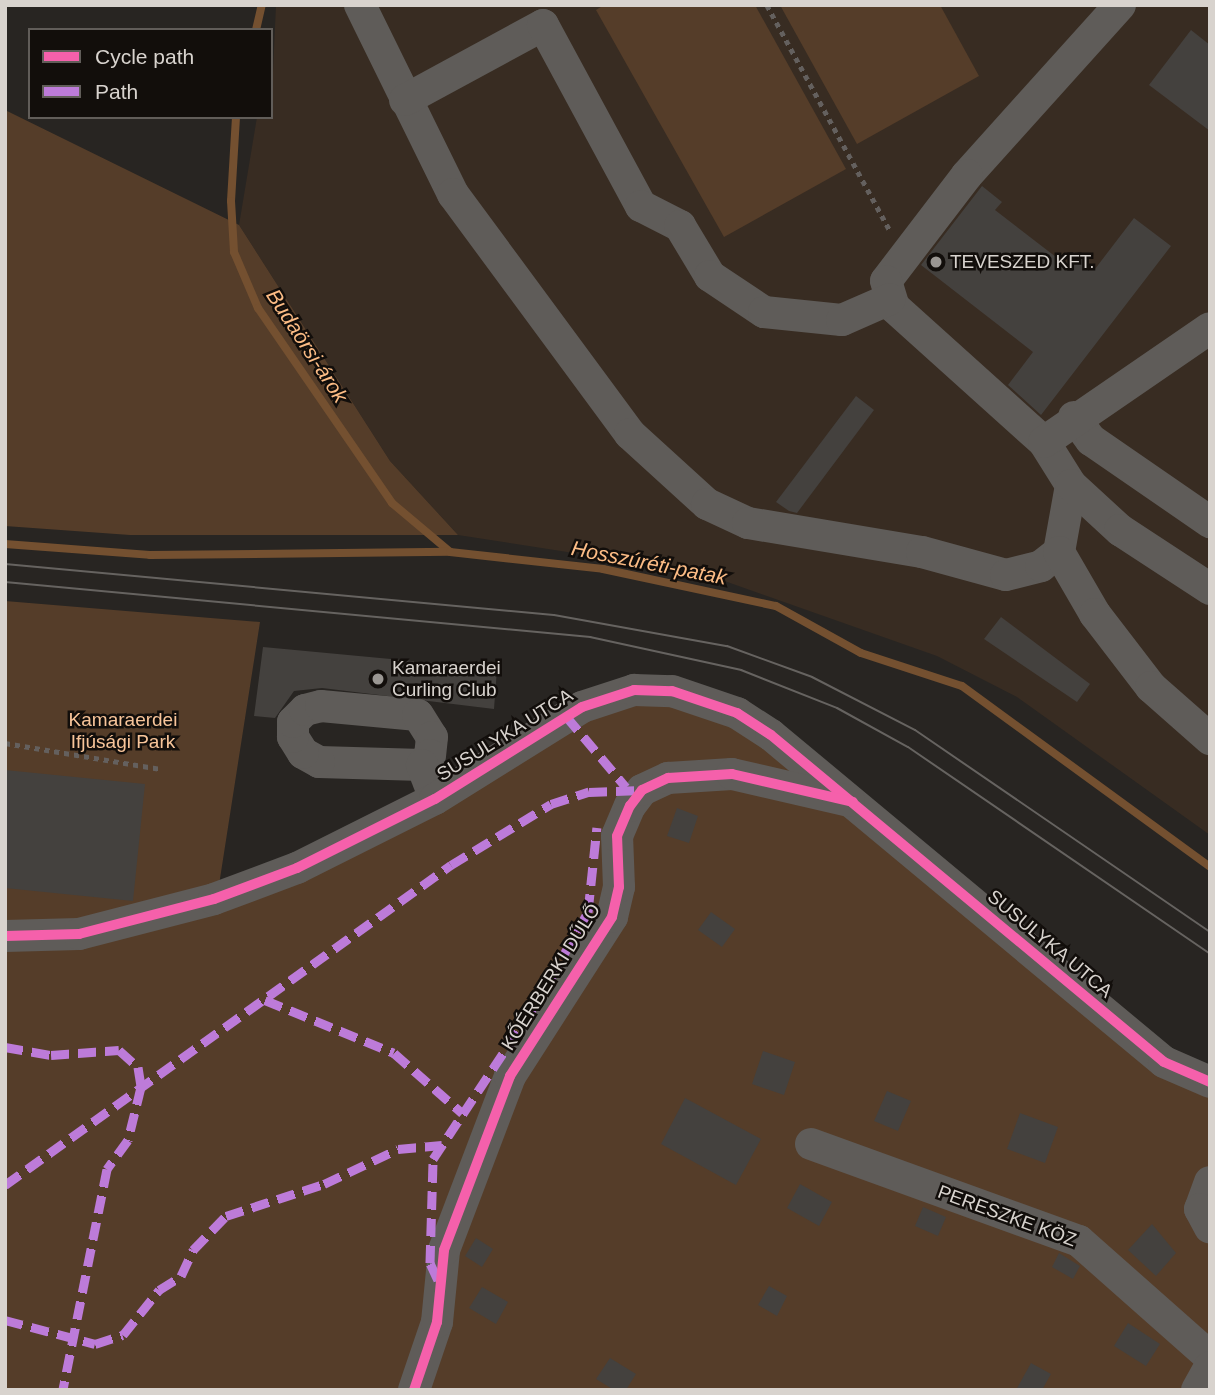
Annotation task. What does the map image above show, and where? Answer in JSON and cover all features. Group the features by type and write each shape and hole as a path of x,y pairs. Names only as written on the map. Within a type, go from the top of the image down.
{"street":[{"path":"360,5 453,194 630,434 707,504 747,523 922,552 1006,575 1041,566 1059,552"},
{"path":"1119,5 967,175 903,255 886,281 890,299 1044,442 1071,485 1120,530 1210,589"},
{"path":"405,100 543,25 641,205 680,226 710,276 764,312 842,320 890,299"},
{"path":"1044,442 1074,417 1210,328"},
{"path":"1074,417 1091,440 1210,522"},
{"path":"1071,485 1059,552 1095,614 1151,687 1210,739"},
{"name":"SUSULYKA UTCA","path":"5,936 79,934 214,899 297,868 435,799 582,707 634,690 672,691 737,713 853,802 1164,1062 1210,1083"},
{"path":"422,765 435,799"},
{"name":"KŐÉRBERKI DŰLŐ","path":"414,1390 437,1322 444,1250 510,1076 612,917 619,887 617,836 636,797 668,778 732,774 853,802"},
{"name":"PERESZKE KÖZ","path":"811,1144 1079,1241 1210,1357"},
{"path":"1210,1182 1200,1209 1210,1228"},
{"path":"1197,1390 1210,1367"}],"path":[{"path":"767,5 903,255"},
{"path":"5,743 161,769"}],"shaded area":[{"path":"276,5 1210,5 1210,835 1017,697 937,656 702,573 458,535 390,461 239,225 257,119 273,119"}],"green space":[{"path":"604,5 755,5 846,169 724,237 596,10"},
{"path":"780,5 940,5 979,76 857,144"},
{"path":"5,110 239,225 390,461 458,535 130,535 5,526"},
{"name":"Kamaraerdei Ifjúsági Park","path":"5,601 260,622 219,885 291,859 430,788 647,697 747,724 1210,1082 1210,1390 5,1390"}],"building":[{"path":"1191,30 1210,45 1210,131 1149,85"},
{"path":"982,186 1002,202 995,210 1065,264 1074,252 1095,269 1134,218 1171,246 1041,415 1008,385 1033,352 921,265"},
{"path":"856,396 874,410 797,513 789,511 776,502"},
{"path":"1001,617 1090,684 1077,702 984,639"},
{"name":"Kamaraerdei Curling Club","path":"263,647 497,669 494,709 322,688 294,691 275,718 254,716"},
{"path":"5,770 145,784 133,901 5,888"},
{"path":"677,808 698,816 689,843 667,836"},
{"path":"711,912 735,929 722,947 698,930"},
{"path":"763,1051 795,1062 784,1095 752,1084"},
{"path":"887,1091 911,1101 898,1131 874,1121"},
{"path":"685,1098 761,1139 736,1185 661,1144"},
{"path":"1020,1113 1058,1127 1045,1163 1007,1149"},
{"path":"800,1184 832,1202 819,1226 787,1208"},
{"path":"923,1207 946,1217 938,1236 915,1226"},
{"path":"1152,1224 1176,1253 1156,1276 1128,1250"},
{"path":"476,1238 493,1249 482,1267 465,1256"},
{"path":"1059,1253 1080,1266 1073,1279 1052,1267"},
{"path":"769,1286 787,1296 777,1316 758,1305"},
{"path":"482,1287 508,1302 496,1324 469,1308"},
{"path":"1128,1323 1160,1344 1146,1366 1114,1346"},
{"path":"610,1358 636,1374 626,1390 614,1390 596,1379"},
{"path":"1031,1363 1051,1374 1042,1390 1016,1390"}],"waterway":[{"name":"Budaörsi-árok","path":"256,28 262,5"},
{"name":"Budaörsi-árok","path":"236,119 231,201 234,252 258,308 392,503 449,551"},
{"name":"Hosszúréti-patak","path":"5,544 150,555 450,552 603,569 776,606 861,653 962,686 1210,867"}],"tram line":[{"path":"5,564 554,615 727,646 812,677 915,730 1210,932"},
{"path":"5,582 590,637 741,670 837,708 908,747 1210,954"}],"marked path":[{"path":"566,716 626,787"},
{"path":"5,1185 451,865 551,804 589,792 642,790"},
{"path":"438,1280 430,1263 433,1159 537,1002 588,912 597,827"},
{"path":"265,1000 394,1053 462,1113"},
{"path":"5,1047 51,1055 119,1050 138,1067 141,1087 128,1140 107,1169 63,1390"},
{"path":"5,1320 95,1344 123,1335 159,1290 181,1276 193,1250 226,1216 324,1184 398,1149 442,1145"}],"cycle path":[{"path":"5,936 79,934 214,899 297,868 435,799 582,707 634,690 672,691 737,713 771,735 1164,1062 1210,1082"},
{"path":"414,1390 437,1322 444,1250 510,1076 612,917 619,887 617,836 630,806 642,790 668,778 732,774 853,802"}],"place":[{"name":"TEVESZED KFT.","path":"936,262"},
{"name":"Kamaraerdei Curling Club","path":"378,679"}]}
